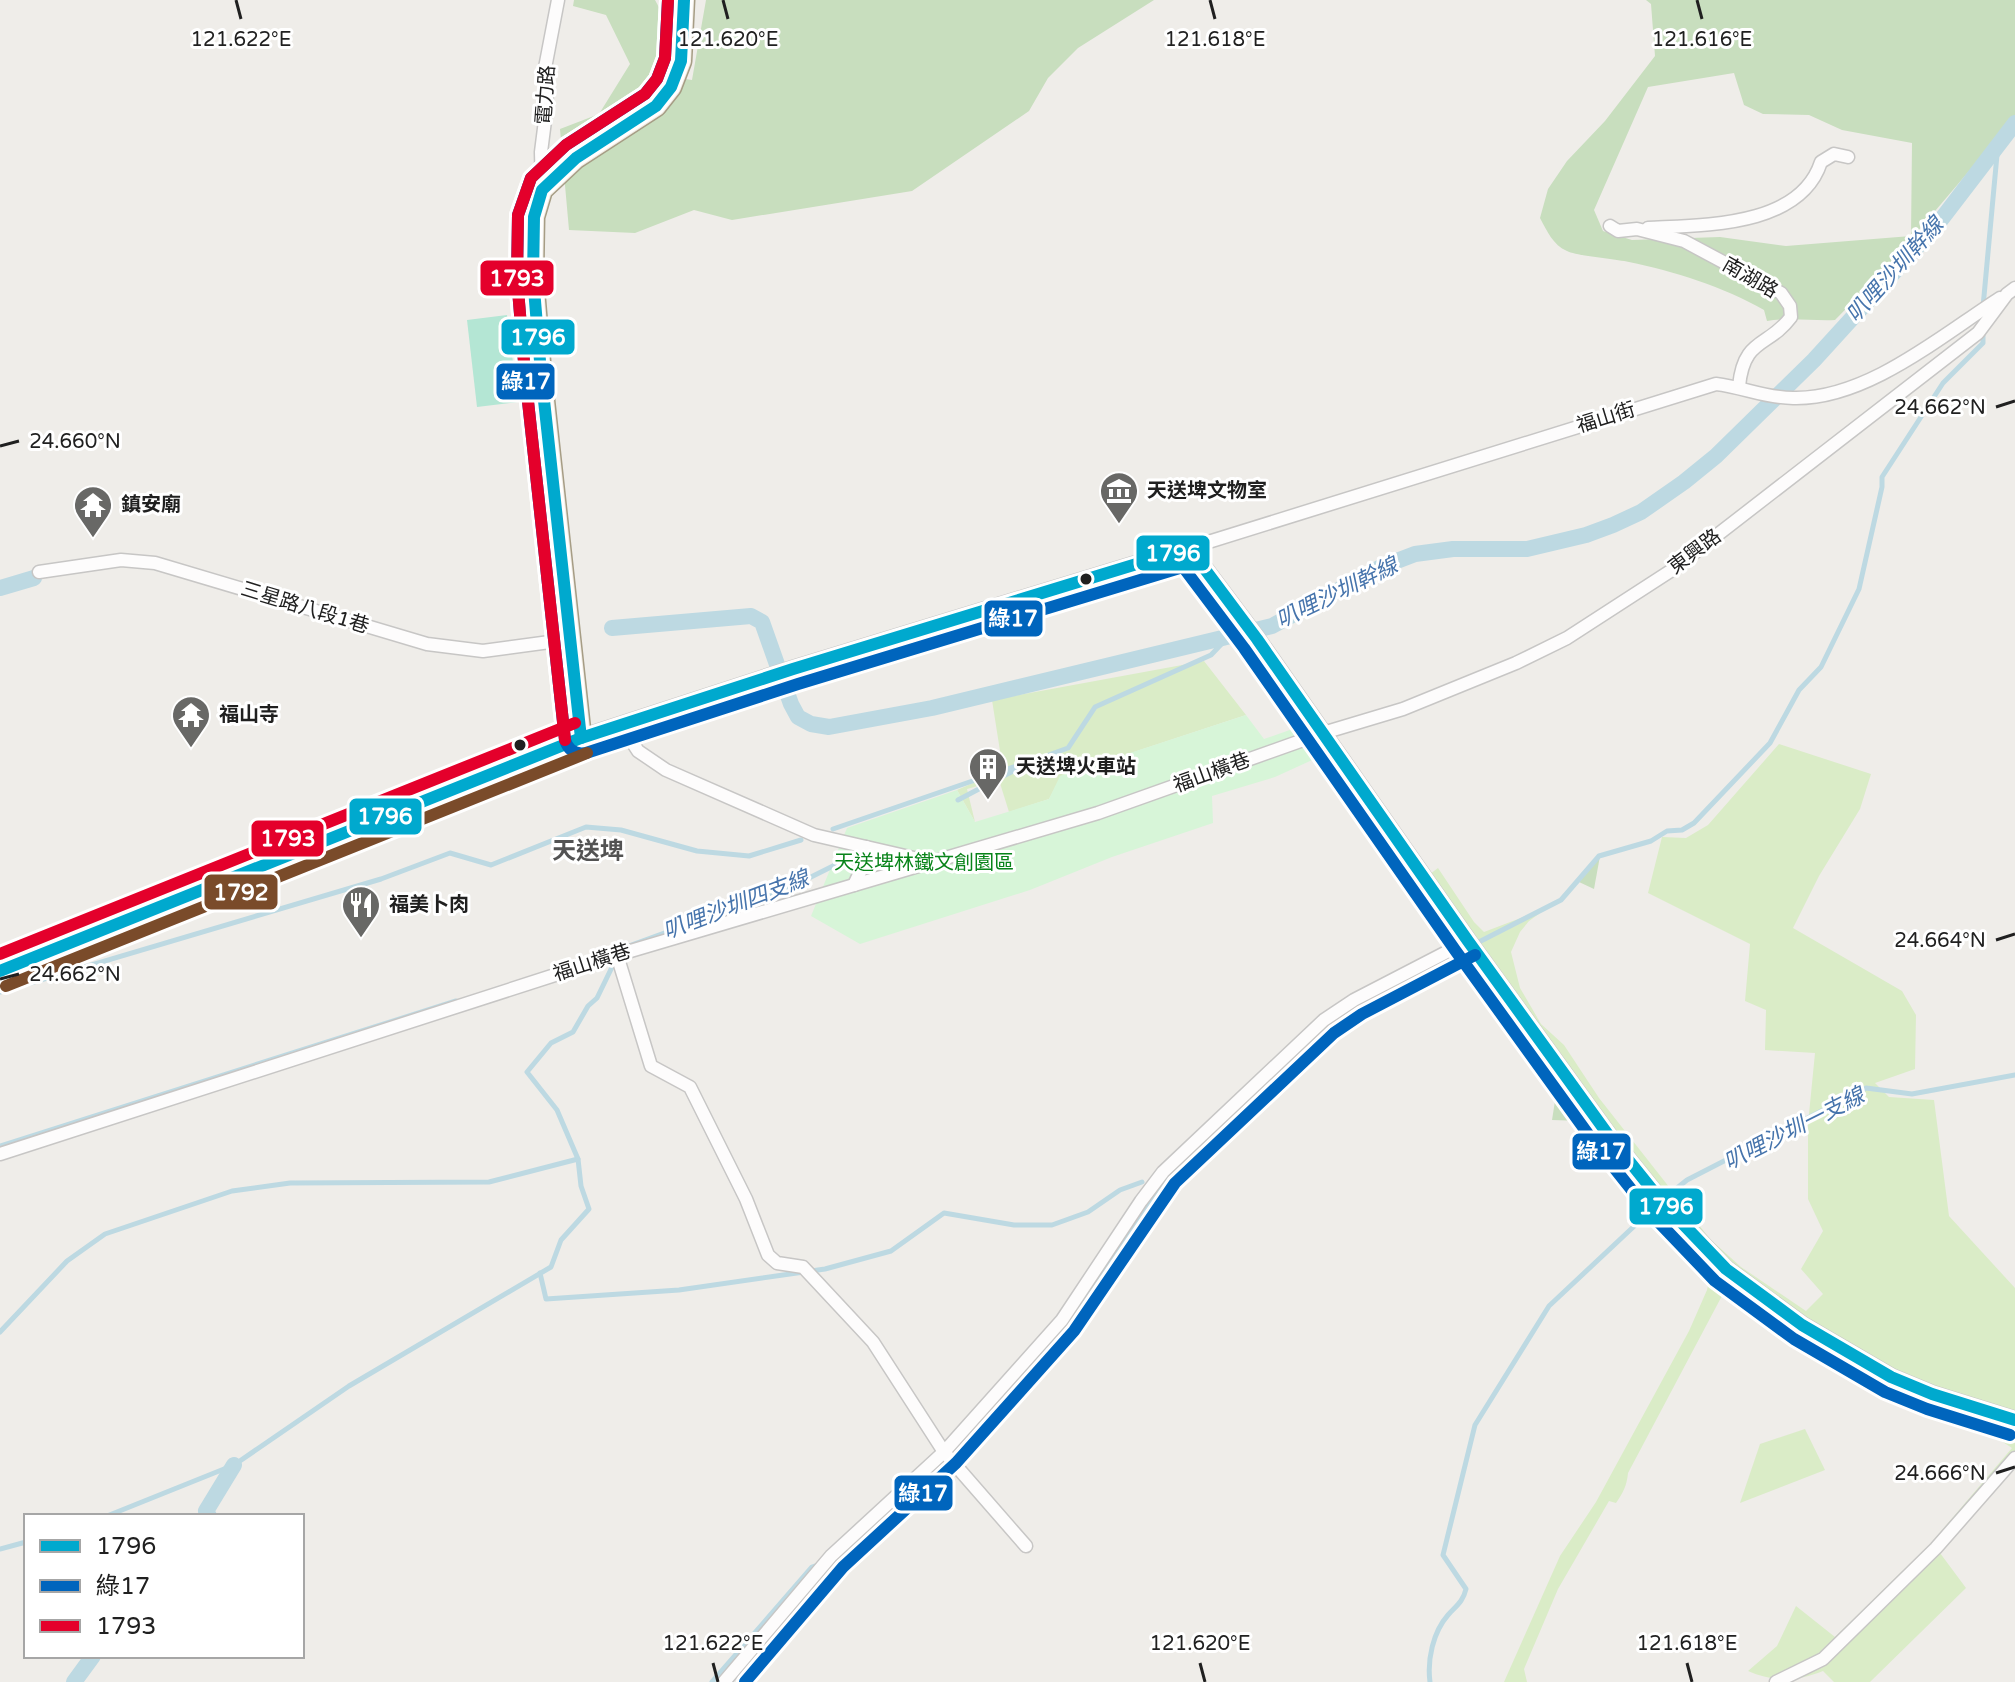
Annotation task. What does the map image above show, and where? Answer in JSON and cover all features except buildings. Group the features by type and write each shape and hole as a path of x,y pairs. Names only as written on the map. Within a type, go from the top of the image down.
{"main road":[{"path":"0,971 581,738 541,373 533,277 534,217 542,190 576,158 656,106 671,87 681,61 684,0"}],"street":[{"name":"電力路","path":"542,190 541,152 547,105 545,68 558,0"},
{"path":"1637,229 1728,224 1776,209 1804,191 1816,177 1821,162 1834,154 1848,157"},
{"name":"南湖路","path":"1610,226 1618,231 1637,229 1684,241 1781,293 1790,306 1791,317 1782,329 1754,345 1741,369 1739,386"},
{"name":"福山街","path":"621,725 773,675 1716,384 1739,386 1766,396 1819,397 1867,381 1890,369 2011,291"},
{"name":"東興路","path":"1323,733 1403,709 1516,663 1567,638 1633,598 1978,333 2011,291"},
{"path":"1189,548 1257,639 1468,941 1662,1202 1726,1269 1802,1325 1891,1377 1932,1394 2015,1420"},
{"name":"三星路八段1巷","path":"39,572 121,560 155,563 427,644 483,651 572,639"},
{"path":"581,738 621,725 638,751 666,770 814,835 930,862"},
{"name":"福山橫巷","path":"0,1154 617,955 1098,813 1323,733"},
{"path":"854,885 862,868 866,847"},
{"path":"724,1682 831,1556 944,1452 1062,1320 1163,1172 1324,1020 1354,1000 1468,941"},
{"path":"617,955 651,1066 690,1087 746,1199 768,1255 777,1263 803,1267 873,1342 944,1452 1026,1546"},
{"path":"1776,1682 1823,1659 1936,1548 2015,1458"}],"green space":[{"path":"574,0 655,0 670,28 673,77 692,80 706,0 1154,0 1078,48 1048,78 1029,111 912,191 732,220 694,210 635,233 569,230 560,129 599,114 630,64 606,15 573,6"},
{"path":"1646,0 2015,0 2015,117 1890,264 1835,320 1767,321 1764,310 1681,275 1567,251 1554,241 1540,218 1548,189 1567,161 1605,121 1655,56 1651,4","holes":["1734,73 1744,105 1763,114 1809,115 1842,130 1912,143 1911,236 1786,246 1720,237 1632,240 1603,231 1594,210 1648,87"]},
{"path":"507,315 518,402 477,407 467,320"},
{"path":"1204,661 1246,715 1061,776 1049,799 1009,812 999,780 967,789 975,822 957,790 1003,770 992,700"},
{"name":"天送埤林鐵文創園區","path":"1246,715 1264,739 1301,726 1321,756 1275,777 1212,796 1213,823 1112,857 1030,890 860,944 811,916 847,828 957,790 975,822 1049,799 1060,776"},
{"path":"1779,744 1871,774 1860,809 1819,876 1793,928 1902,991 1916,1015 1915,1069 1875,1083 1889,1097 1934,1100 1949,1216 2015,1288 2015,1467 1940,1553 1966,1588 1870,1682 1834,1682 1823,1671 1785,1679 1748,1671 1777,1646 1796,1606 1835,1637 1931,1543 2012,1448 1974,1423 1907,1398 1832,1360 1790,1334 1735,1293 1724,1292 1628,1473 1621,1496 1616,1503 1609,1501 1558,1589 1524,1669 1527,1682 1504,1682 1560,1556 1596,1502 1689,1331 1707,1290 1711,1272 1651,1213 1452,942 1456,938 1418,883 1438,868 1484,932 1547,908 1520,932 1511,952 1520,988 1541,1024 1564,1045 1599,1098 1710,1239 1741,1267 1806,1311 1823,1294 1801,1269 1823,1231 1808,1199 1808,1124 1815,1053 1765,1050 1766,1010 1745,1001 1750,944 1648,893 1662,837 1686,838 1708,825"},
{"path":"1600,856 1594,889 1579,882"},
{"path":"1557,1088 1581,1121 1552,1120"},
{"path":"1805,1429 1825,1470 1740,1503 1760,1444"}],"waterway":[{"name":"叭哩沙圳幹線","path":"612,628 751,616 762,622 798,717 811,724 829,727 932,708 1272,626 1381,567 1415,554 1453,549 1527,549 1586,535 1641,512 1716,456 1814,360 1937,225 2015,123"},
{"path":"1983,307 1998,144"},
{"path":"1473,945 1561,900 1599,856 1651,841 1667,831 1682,830 1694,823 1770,743 1799,690 1821,667 1859,589 1882,477 1943,383 1983,343 1983,333"},
{"name":"叭哩沙圳幹線","path":"0,588 34,578"},
{"name":"叭哩沙圳四支線","path":"958,800 1032,761 1068,748 1095,707 1211,655 1229,636"},
{"path":"833,829 1016,766"},
{"path":"0,992 381,879 450,853 491,865 586,827 621,830 697,851 749,856 801,840"},
{"name":"叭哩沙圳四支線","path":"626,947 793,886 851,857"},
{"path":"0,1332 67,1261 105,1234 232,1191 290,1183 489,1182 578,1159 557,1110 527,1072 551,1043 573,1032 588,1006 597,998 615,961"},
{"path":"0,1146 456,1001"},
{"path":"998,1400 1053,1343 1157,1190 1290,1060"},
{"name":"叭哩沙圳一支線","path":"1672,1192 1687,1180 1866,1088 1912,1094 2015,1075"},
{"path":"112,1514 234,1465 349,1386 551,1267 561,1240 589,1209 581,1186 578,1159"},
{"path":"540,1273 546,1299 679,1290 825,1269 891,1251 944,1213 1014,1225 1052,1225 1088,1212 1120,1190 1142,1182"},
{"name":"叭哩沙圳一支線","path":"1430,1682 1430,1656 1435,1638 1466,1589 1443,1555 1475,1425 1549,1306 1645,1216"},
{"path":"208,1514 206,1511 234,1465"},
{"path":"835,1558 845,1553 875,1523"},
{"path":"0,1549 24,1543"},
{"path":"712,1682 812,1567 818,1565"},
{"path":"74,1682 92,1658"}],"transit line":[{"name":"綠17","path":"668,0 665,58 657,79 645,94 566,145 531,178 518,215 517,278 525,374 565,740 570,749 586,753 798,684 1183,567 1244,648 1455,950 1596,1145 1650,1213 1715,1281 1794,1339 1885,1392 1927,1409 2010,1435"},
{"name":"1793","path":"565,740 525,374 517,278 518,215 531,178 566,145 645,94 657,79 665,58 668,0"},
{"name":"1796","path":"581,738 541,373 533,277 534,217 542,190 576,158 656,106 671,87 681,61 684,0"},
{"name":"1796","path":"0,971 581,738 793,669 1189,548 1257,639 1609,1136 1662,1202 1726,1269 1802,1325 1891,1377 1932,1394 2015,1420"},
{"name":"1793","path":"0,954 575,723"},
{"name":"1792","path":"6,986 587,753"},
{"name":"綠17","path":"745,1682 843,1567 956,1463 1074,1331 1175,1183 1334,1033 1362,1014 1475,955"}],"place":[{"name":"天送埤文物室","path":"1119,525"},
{"name":"鎮安廟","path":"93,539"},
{"name":"福山寺","path":"191,749"},
{"name":"天送埤火車站","path":"988,801"},
{"name":"福美卜肉","path":"361,939"}],"district":[{"name":"天送埤","path":"588,851"}]}
